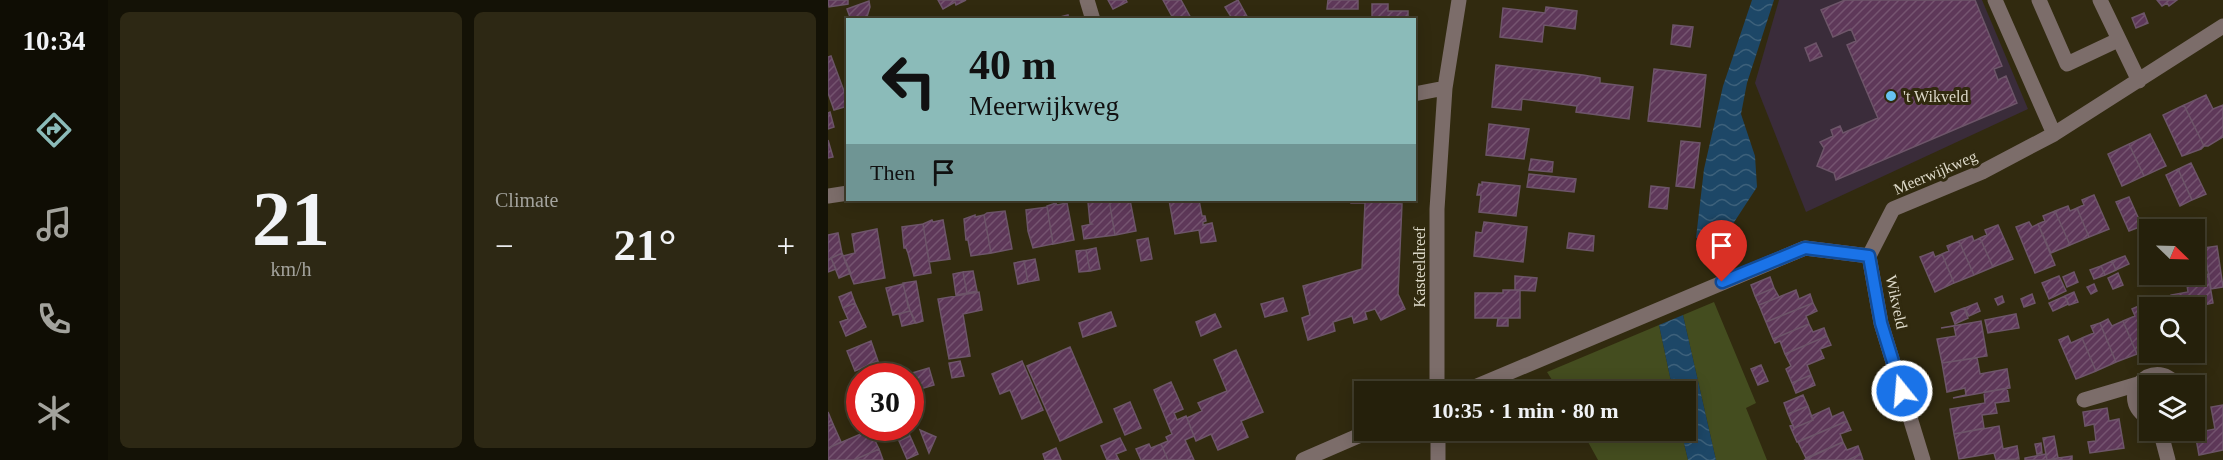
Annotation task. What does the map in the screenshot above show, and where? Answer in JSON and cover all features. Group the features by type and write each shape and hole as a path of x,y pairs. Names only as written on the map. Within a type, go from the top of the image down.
{"street":[{"path":"1087,0 1092,18"},
{"name":"Kasteeldreef","path":"1437,381 1437,209 1445,88 1459,0"},
{"path":"1995,0 2054,134"},
{"path":"2039,0 2067,64 2118,40"},
{"path":"2100,0 2139,81"},
{"name":"Meerwijkweg","path":"1869,256 1893,209 1983,172 2054,134 2223,26"},
{"path":"1416,94 1445,88"},
{"path":"828,196 846,193"},
{"path":"1489,381 1805,248 1869,256"},
{"name":"Wikveld","path":"1869,256 1881,323 1923,460"},
{"path":"2084,400 2138,384"},
{"path":"2138,384 2135,392 2139,410"},
{"path":"1303,460 1354,438"},
{"path":"1438,441 1438,460"},
{"path":"2163,441 2168,460"}],"shaded area":[{"name":"'t Wikveld","path":"1779,0 1982,0 2028,109 1806,212 1755,83"}],"green space":[{"path":"1714,302 1756,403 1746,408 1767,460 1716,460 1683,315"},
{"path":"1659,325 1671,381 1553,381 1547,372"},
{"path":"1588,441 1683,441 1688,460 1598,460"}],"water":[{"path":"1752,0 1774,0 1747,83 1741,114 1755,156 1757,187 1729,230 1720,239 1710,242 1696,238 1704,169 1723,86"},
{"path":"1683,315 1716,460 1688,460 1683,441 1696,441 1696,381 1671,381 1659,325"}],"building":[{"path":"828,0 848,0 848,4 829,7"},
{"path":"938,0 966,0 956,5 955,2 943,9"},
{"path":"1108,0 1126,0 1127,2 1113,9"},
{"path":"1163,0 1181,0 1191,18 1173,18"},
{"path":"1238,0 1248,18 1232,18 1225,7"},
{"path":"1328,0 1358,0 1358,9 1327,9"},
{"path":"1845,0 1975,0 2002,66 1994,69 1998,80 2006,76 2017,103 1836,180 1834,173 1817,166 1824,148 1820,142 1833,136 1831,130 1840,126 1843,133 1878,118 1847,45 1856,41 1851,29 1833,37 1821,10"},
{"path":"2157,0 2177,0 2169,6 2167,3 2162,6"},
{"path":"869,1 870,7 867,18 850,18 847,9"},
{"path":"1372,4 1388,4 1388,11 1408,11 1408,18 1372,18"},
{"path":"1546,7 1577,11 1575,29 1544,25 1542,42 1500,37 1503,8 1545,13"},
{"path":"2144,13 2148,23 2136,28 2132,18"},
{"path":"1673,25 1693,27 1690,47 1671,44"},
{"path":"1816,43 1822,56 1810,61 1805,48"},
{"path":"831,56 846,97 846,107 834,110 828,93 828,57"},
{"path":"1496,65 1583,75 1600,78 1600,83 1633,87 1629,119 1576,112 1577,106 1522,99 1521,110 1492,107"},
{"path":"1654,69 1706,75 1700,127 1648,121"},
{"path":"2206,95 2213,109 2223,105 2223,137 2204,146 2184,105"},
{"path":"2184,105 2204,146 2182,156 2163,115"},
{"path":"830,112 834,127 828,129 828,113"},
{"path":"1489,124 1529,129 1524,159 1486,155"},
{"path":"2150,134 2166,166 2144,176 2129,144"},
{"path":"828,140 833,157 828,158"},
{"path":"1681,141 1700,143 1694,188 1676,186"},
{"path":"2129,144 2144,176 2122,186 2108,154"},
{"path":"1531,159 1553,162 1552,172 1529,170"},
{"path":"2191,163 2206,194 2192,200 2178,169"},
{"path":"2178,169 2192,200 2180,206 2166,175"},
{"path":"1529,174 1576,179 1574,192 1527,187"},
{"path":"1482,182 1520,186 1516,216 1479,212 1481,195 1477,195 1479,184 1482,185"},
{"path":"1651,186 1669,188 1667,209 1649,207"},
{"path":"2094,195 2109,229 2089,237 2077,208 2084,205 2082,200"},
{"path":"2129,197 2139,219 2139,227 2129,231 2116,202"},
{"path":"1109,201 1115,235 1084,239 1082,226 1092,224 1088,202"},
{"path":"1109,201 1130,201 1136,231 1115,235"},
{"path":"1169,201 1199,201 1202,216 1205,216 1206,221 1203,225 1212,223 1216,241 1201,243 1199,230 1175,234"},
{"path":"1351,201 1378,201 1402,204 1398,294 1405,309 1381,320 1375,309 1365,312 1367,319 1354,323 1352,316 1333,322 1335,331 1308,340 1302,318 1310,315 1303,286 1362,269 1365,203 1351,203"},
{"path":"1056,203 1057,205 1067,203 1074,240 1053,244 1047,206"},
{"path":"2068,206 2070,211 2077,208 2089,237 2070,245 2055,211"},
{"path":"1047,207 1053,244 1033,248 1028,231 1026,210"},
{"path":"1005,211 1012,249 991,253 984,215"},
{"path":"2055,211 2070,245 2051,253 2038,224 2045,221 2043,216"},
{"path":"975,215 975,217 984,215 991,253 971,256 968,240 966,240 964,219"},
{"path":"932,220 933,222 943,220 950,259 929,262 923,224"},
{"path":"1484,222 1527,227 1523,262 1474,256 1476,232 1482,233"},
{"path":"2029,222 2032,227 2038,224 2055,265 2035,273 2016,227"},
{"path":"923,224 931,273 914,276 908,253 904,248 902,227"},
{"path":"1998,225 2013,259 1993,267 1980,238 1987,235 1985,230"},
{"path":"877,229 885,278 854,284 843,256 855,253 852,234"},
{"path":"838,233 842,253 828,260 828,235"},
{"path":"1569,233 1594,236 1593,251 1567,248"},
{"path":"1972,236 1974,241 1980,238 1993,267 1974,275 1959,241"},
{"path":"1148,238 1152,259 1141,261 1137,240"},
{"path":"1959,241 1974,275 1954,283 1942,254 1949,251 1947,246"},
{"path":"2217,246 2223,287 2211,289 2205,248"},
{"path":"1096,248 1100,269 1090,271 1086,250"},
{"path":"1086,250 1090,271 1079,272 1076,251"},
{"path":"1933,252 1935,257 1942,254 1954,283 1935,292 1920,257"},
{"path":"842,253 851,273 839,278 831,258"},
{"path":"2125,256 2129,264 2116,270 2112,261"},
{"path":"831,258 836,269 828,272 828,260"},
{"path":"1035,259 1039,280 1028,282 1024,261"},
{"path":"1024,261 1028,282 1018,284 1014,263"},
{"path":"2112,261 2116,270 2105,275 2101,266"},
{"path":"2101,266 2105,275 2094,279 2090,270"},
{"path":"973,271 977,291 967,293 963,272"},
{"path":"963,272 967,293 956,295 953,274"},
{"path":"2074,272 2078,282 2067,287 2063,277"},
{"path":"2118,273 2123,285 2113,289 2108,278"},
{"path":"2208,274 2213,303 2205,305 2205,297 2171,297 2171,295 2188,292 2187,285 2205,285 2205,275"},
{"path":"1515,276 1537,278 1535,291 1515,290"},
{"path":"2059,276 2066,291 2049,299 2042,283"},
{"path":"1770,277 1774,288 1755,296 1751,285"},
{"path":"916,281 923,321 916,323 908,306 903,283"},
{"path":"903,284 910,311 893,315 886,288"},
{"path":"2094,284 2097,291 2091,294 2087,287"},
{"path":"1774,288 1779,297 1759,305 1755,296"},
{"path":"1503,290 1520,290 1520,318 1475,318 1475,293 1503,293"},
{"path":"1796,290 1799,299 1810,294 1813,303 1766,322 1759,305"},
{"path":"851,292 855,303 843,308 839,297"},
{"path":"979,292 982,310 963,314 970,356 949,359 938,299"},
{"path":"2074,292 2078,302 2069,305 2065,296"},
{"path":"2032,294 2035,303 2024,307 2021,299"},
{"path":"2002,296 2004,302 1998,305 1995,299"},
{"path":"2065,296 2068,304 2053,311 2049,303"},
{"path":"1283,298 1287,311 1265,317 1261,304"},
{"path":"855,303 866,327 846,336 840,322 848,319 843,308"},
{"path":"1813,303 1817,311 1806,316 1809,324 1773,339 1766,322"},
{"path":"1977,303 1980,311 1969,316 1965,308"},
{"path":"2139,306 2139,353 2137,354 2123,321 2135,316 2132,309"},
{"path":"1964,308 1968,318 1955,324 1951,313"},
{"path":"910,311 915,323 902,326 899,314"},
{"path":"1111,312 1116,326 1083,337 1079,323"},
{"path":"1215,314 1221,327 1201,336 1196,322"},
{"path":"2016,314 2019,328 1988,333 1985,320"},
{"path":"1498,318 1508,318 1508,326 1497,326"},
{"path":"2108,319 2112,326 2123,321 2137,354 2116,362 2100,323"},
{"path":"1981,321 1987,356 1942,363 1937,339 1956,336 1954,326 1941,328"},
{"path":"2100,323 2116,362 2096,371 2082,338 2094,333 2091,326"},
{"path":"1809,324 1813,332 1824,328 1827,336 1785,354 1780,341 1775,343 1773,339"},
{"path":"1827,336 1831,345 1820,349 1824,358 1807,365 1811,375 1792,383 1786,369 1791,366 1785,354"},
{"path":"2068,336 2071,343 2082,338 2096,371 2076,379 2059,340"},
{"path":"871,341 878,361 852,363 847,351"},
{"path":"1070,347 1102,422 1060,441 1027,366"},
{"path":"1236,350 1263,412 1241,421 1248,437 1218,450 1211,434 1196,441 1187,418 1202,411 1198,403 1227,391 1214,360"},
{"path":"1977,358 1980,374 2007,369 2010,388 1953,398 1966,395 1965,388 1947,392 1942,363"},
{"path":"960,361 964,376 952,378 949,363"},
{"path":"1022,361 1043,410 1022,419 1010,390 1000,394 992,374"},
{"path":"1761,365 1768,381 1758,385 1751,369"},
{"path":"929,368 934,385 924,388 924,369"},
{"path":"1811,375 1815,385 1796,393 1792,383"},
{"path":"1171,382 1183,409 1174,413 1177,420 1186,416 1194,436 1185,440 1194,460 1168,460 1161,444 1168,441 1166,437 1172,434 1154,390"},
{"path":"2007,388 2009,401 1995,403 1997,413 1982,415 1984,428 1954,434 1950,409 1985,403 1984,392"},
{"path":"1803,395 1808,406 1788,414 1784,403"},
{"path":"1130,402 1141,428 1125,435 1114,409"},
{"path":"2223,405 2223,450 2199,455 2196,441 2205,441 2205,431 2215,429 2211,407"},
{"path":"1808,406 1813,420 1794,428 1788,414"},
{"path":"1829,408 1832,417 1843,412 1847,421 1797,442 1790,426 1793,425 1794,428 1813,420 1811,416"},
{"path":"2107,408 2109,421 2119,419 2124,448 2090,453 2088,442 2096,441 2094,424 2085,426 2083,412"},
{"path":"828,412 833,424 828,426"},
{"path":"1847,421 1851,430 1840,434 1843,442 1806,458 1798,442"},
{"path":"833,424 841,442 828,448 828,426"},
{"path":"1999,426 2003,449 2017,446 2019,459 1996,460 1994,453 1959,459 1954,434"},
{"path":"924,432 936,437 929,453 924,440"},
{"path":"2054,436 2058,458 2047,460 2043,438"},
{"path":"1120,438 1126,450 1116,454 1119,460 1107,460 1101,446"},
{"path":"846,440 875,441 879,449 854,460 828,460 828,448"},
{"path":"899,441 912,441 918,454 907,459"},
{"path":"1843,442 1847,450 1858,446 1861,454 1848,460 1804,460"},
{"path":"2041,443 2042,453 2037,454 2035,444"},
{"path":"1149,444 1151,448 1161,444 1168,460 1141,460 1136,449"},
{"path":"1056,448 1061,460 1045,460 1043,454"},
{"path":"879,449 883,460 854,460"},
{"path":"1861,454 1863,460 1848,460"},
{"path":"2046,454 2047,460 2025,460 2025,458"},
{"path":"2072,456 2072,460 2048,460 2058,458"}],"place":[{"name":"'t Wikveld","path":"1891,96"}],"route":[{"path":"1722,282 1805,248 1869,256 1881,323 1902,391"}]}
